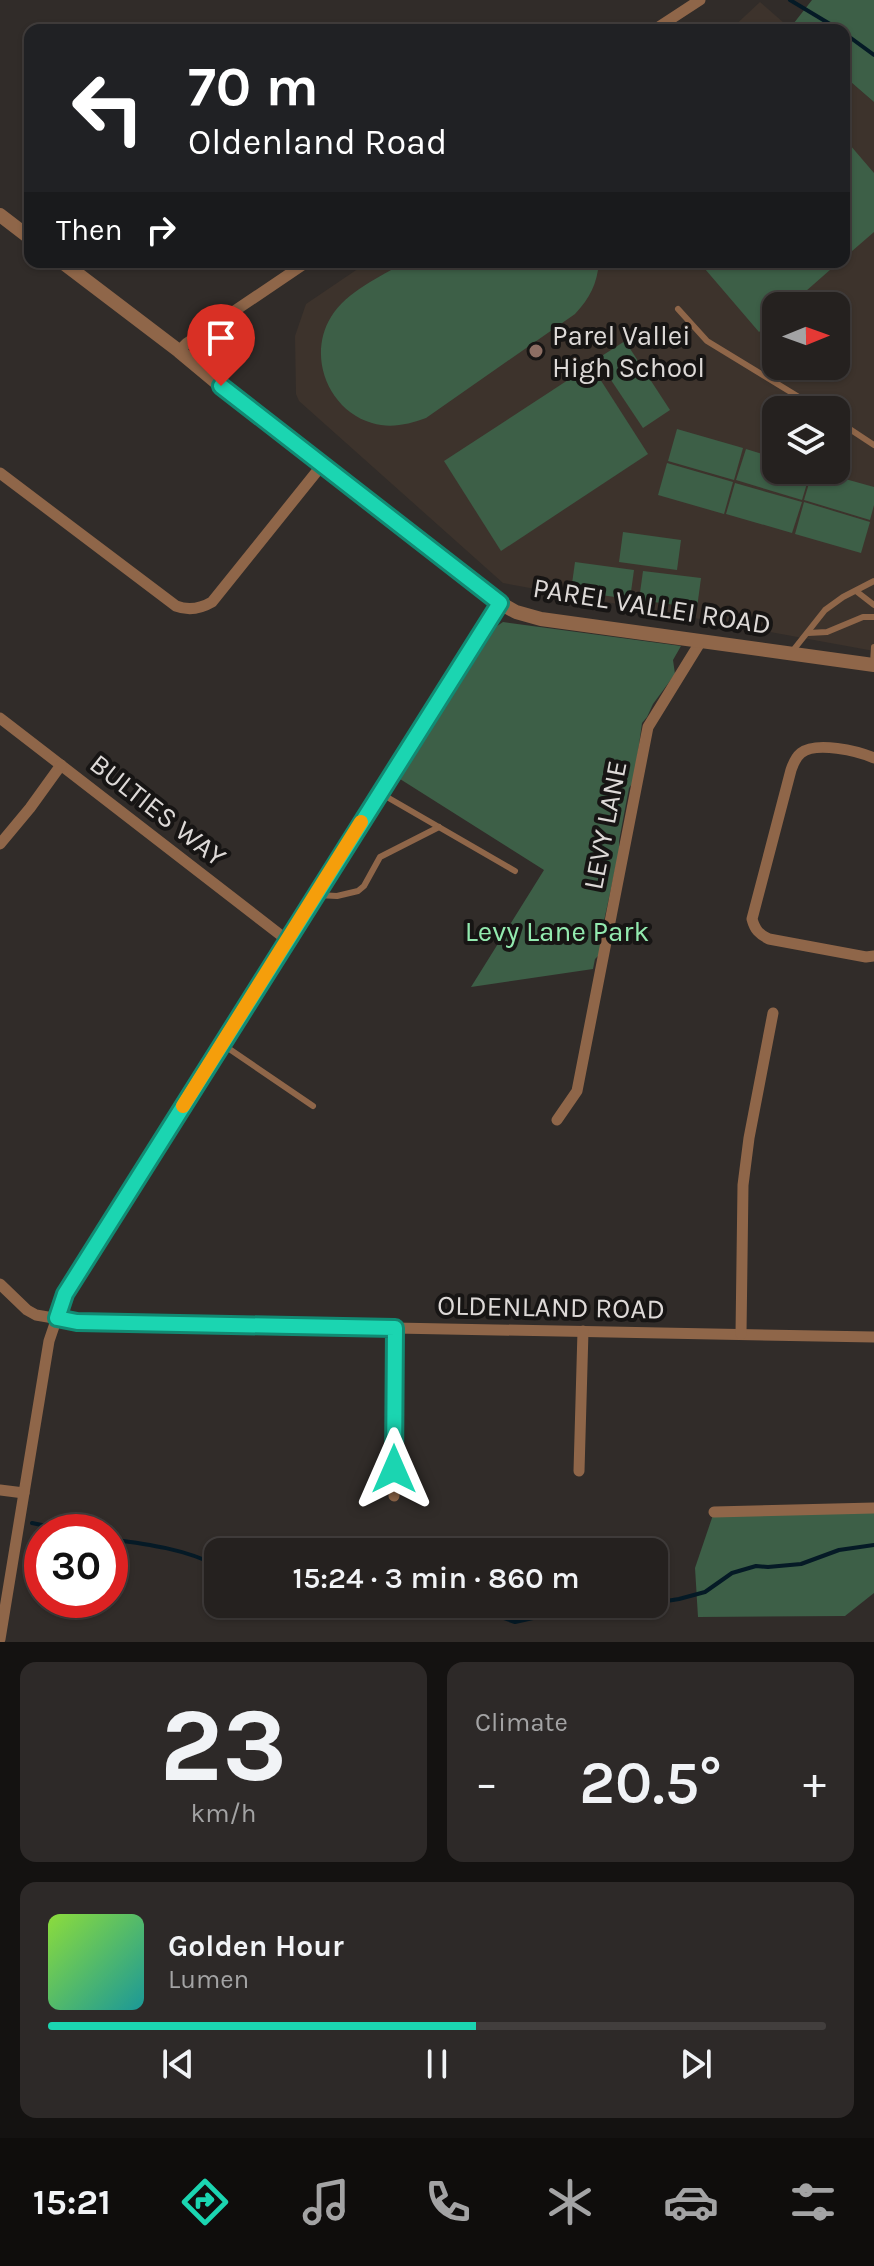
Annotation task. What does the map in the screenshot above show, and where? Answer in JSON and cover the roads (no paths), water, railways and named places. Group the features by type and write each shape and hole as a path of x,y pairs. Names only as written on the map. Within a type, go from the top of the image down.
{"street":[{"path":"663,24 700,0"},
{"path":"0,215 24,233"},
{"name":"PAREL VALLEI ROAD","path":"70,268 179,351 263,421 500,603 516,612 541,619 873,664"},
{"path":"179,351 298,268"},
{"path":"0,473 176,606 192,609 212,602 322,465"},
{"path":"0,1639 49,1341 65,1294 500,603"},
{"name":"LEVY LANE","path":"557,1120 577,1091 648,727 701,641"},
{"name":"BULTIES WAY","path":"0,718 287,940"},
{"path":"874,758 847,749 808,749 799,754 791,770 752,919 754,927 769,939 874,956"},
{"path":"0,844 61,765"},
{"path":"741,1334 743,1185 773,1013"},
{"name":"OLDENLAND ROAD","path":"0,1284 36,1315 77,1322 874,1337"},
{"path":"394,1496 395,1328"},
{"path":"579,1471 583,1331"},
{"path":"0,1490 24,1493"},
{"path":"714,1512 874,1508"}],"lane":[{"path":"678,309 707,341 797,396"},
{"path":"850,429 874,445"},
{"path":"791,653 825,610 874,581"},
{"path":"856,591 874,605"},
{"path":"808,633 832,631 863,617 874,617"},
{"path":"873,664 874,647"},
{"path":"380,793 515,871"},
{"path":"315,895 337,896 358,891 380,857 439,827"},
{"path":"222,1044 313,1106"}],"waterway":[{"path":"790,0 830,24"},
{"path":"850,37 874,55"},
{"path":"128,1542 179,1551 204,1560"},
{"path":"668,1601 705,1592 732,1573 756,1566 801,1564 839,1550 874,1545"},
{"path":"504,1618 515,1622 533,1618"}],"place":[{"name":"Parel Vallei High School","path":"536,351"}],"park label":[{"name":"Levy Lane Park","path":"557,931"}]}
